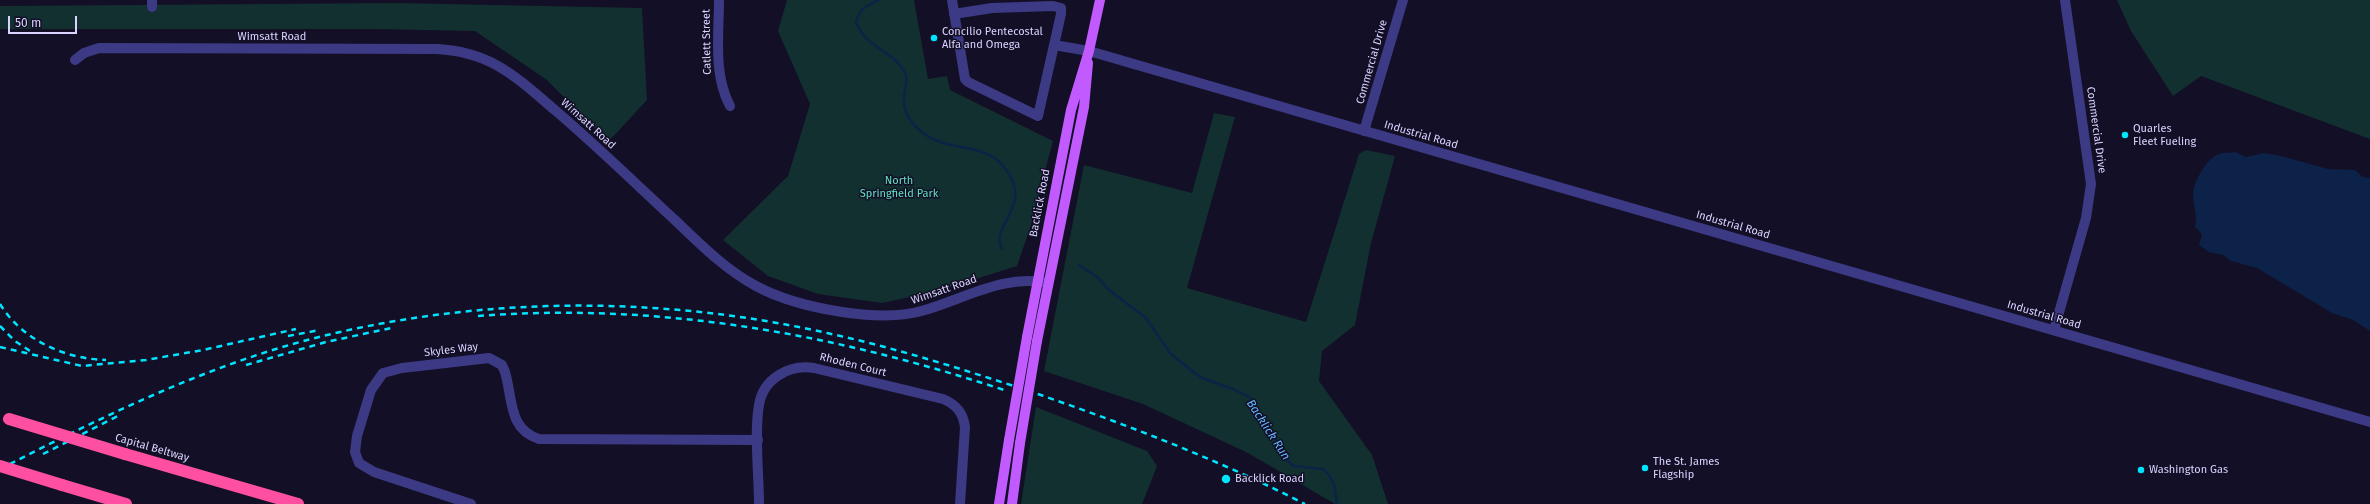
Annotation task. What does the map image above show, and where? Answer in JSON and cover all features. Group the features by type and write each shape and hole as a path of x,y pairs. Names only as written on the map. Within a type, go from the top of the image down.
{"highway":[{"name":"Capital Beltway","path":"5,418 298,504"},
{"path":"0,466 126,504"}],"main road":[{"name":"Backlick Road","path":"999,504 1037,281 1071,110 1089,51 1100,0"},
{"name":"Backlick Road","path":"1012,504 1020,443 1037,340 1084,107 1089,51"}],"street":[{"name":"Catlett Street","path":"719,0 719,75 723,93 730,106"},
{"path":"952,0 954,14 965,79 968,82 1038,116 1061,8 1053,6 992,4 954,14"},
{"name":"Commercial Drive","path":"1364,131 1402,0"},
{"name":"Commercial Drive","path":"2054,330 2086,218 2091,184 2065,0"},
{"name":"Industrial Road","path":"1054,45 1089,51 2370,422"},
{"name":"Wimsatt Road","path":"75,60 84,53 99,48 437,49 466,52 494,62 517,77 571,122 714,256 757,287 812,305 862,315 886,316 924,311 998,285 1023,281 1037,281 1048,284"},
{"name":"Skyles Way","path":"471,504 374,472 359,463 355,452 357,436 371,390 383,373 402,368 490,358 502,365 505,372 518,426 530,436 539,439 758,440"},
{"name":"Rhoden Court","path":"759,504 758,406 761,397 770,383 778,376 798,367 814,368 943,399 959,409 965,427 960,504"}],"green space":[{"name":"North Springfield Park","path":"787,0 914,0 928,79 947,76 950,90 1053,141 1030,228 1017,266 938,291 882,303 818,294 768,276 723,240 788,176 810,104 778,31"},
{"path":"2117,0 2370,0 2370,139 2201,76 2173,96 2131,31"},
{"path":"396,3 642,8 647,100 608,142 547,80 475,31 375,29 0,29 0,6"},
{"path":"1214,113 1235,117 1187,288 1306,322 1359,154 1366,150 1395,156 1371,243 1355,325 1322,351 1319,381 1372,455 1388,504 1335,504 1248,453 1143,404 1044,371 1084,165 1192,193"},
{"path":"1036,407 1147,451 1157,466 1142,504 1021,504"}],"water":[{"path":"2235,152 2246,157 2264,153 2281,156 2328,169 2355,170 2363,177 2370,178 2370,331 2353,320 2332,313 2257,268 2231,261 2223,255 2209,252 2199,245 2202,234 2195,227 2196,219 2193,198 2198,177 2205,165 2214,157 2221,153"}],"waterway":[{"name":"Backlick Run","path":"879,0 862,10 856,22 860,31 866,38 899,64 904,71 906,80 904,101 906,113 912,123 926,135 936,140 946,144 988,154 1005,168 1013,182 1015,194 1014,204 1001,231 1000,240 1002,249"},
{"name":"Backlick Run","path":"1079,265 1097,277 1109,290 1146,318 1170,353 1192,371 1202,378 1233,389 1251,398 1261,421 1275,438 1287,460 1294,466 1323,469 1329,475 1334,484 1337,504"}],"railway":[{"path":"0,304 9,317 20,328 46,345 75,356 106,360"},
{"path":"0,469 118,411 198,376 239,361 323,336 385,323 448,313 511,308 575,306 639,307 702,312 765,321 879,345 930,360 1032,392 1170,443 1238,472 1305,504"},
{"path":"478,316 546,313 613,314 680,319 746,327 877,353 1007,391"},
{"path":"0,326 15,341 30,351"},
{"path":"246,365 326,342 391,328"},
{"path":"0,347 82,366 146,360 203,350 296,329"},
{"path":"288,336 320,330"},
{"path":"43,454 118,416"}],"place":[{"name":"Concilio Pentecostal Alfa and Omega","path":"934,38"},
{"name":"Quarles Fleet Fueling","path":"2125,135"},
{"name":"The St. James Flagship","path":"1645,468"},
{"name":"Washington Gas","path":"2141,470"},
{"name":"Backlick Road","path":"1226,479"}]}
